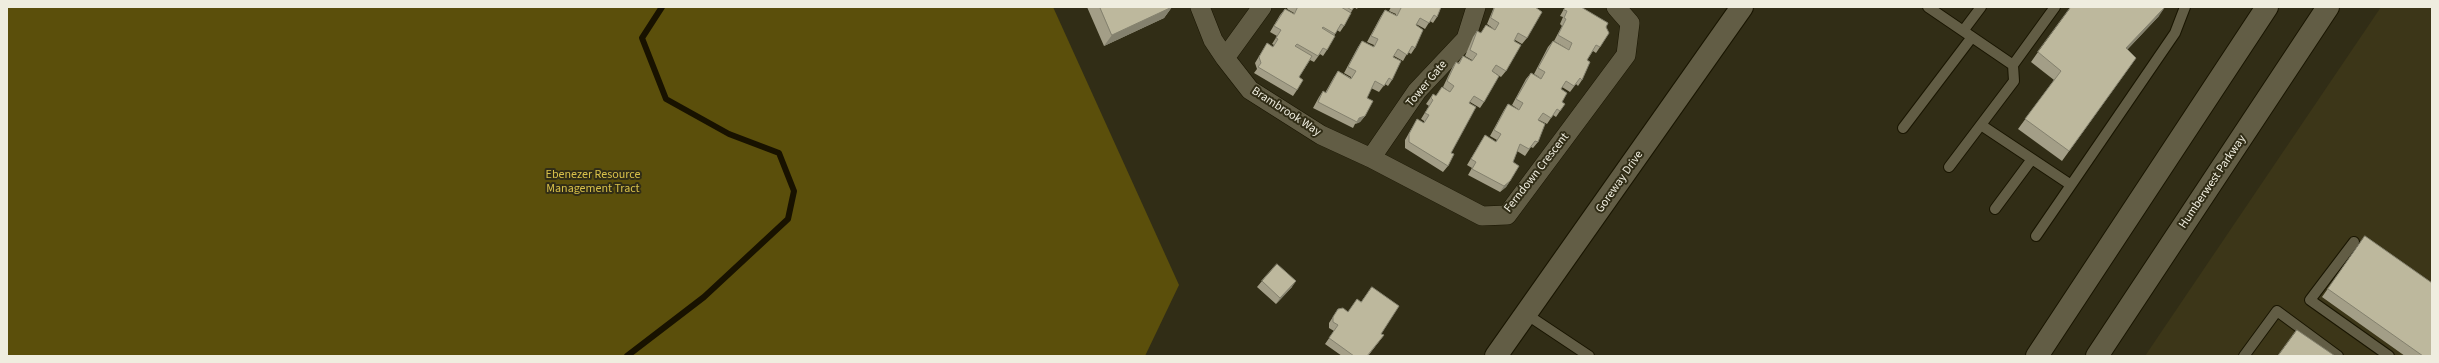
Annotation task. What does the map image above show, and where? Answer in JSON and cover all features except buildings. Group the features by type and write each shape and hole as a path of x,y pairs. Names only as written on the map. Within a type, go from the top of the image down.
{"main road":[{"name":"Goreway Drive","path":"1496,356 1742,7"},
{"path":"2037,356 2267,7"},
{"name":"Humberwest Parkway","path":"2097,356 2328,7"}],"street":[{"name":"Brambrook Way","path":"1200,7 1213,40 1250,90 1321,135 1371,158"},
{"path":"1225,58 1262,7"},
{"name":"Tower Gate","path":"1371,158 1417,91 1466,39 1476,7"},
{"name":"Ferndown Crescent","path":"1371,158 1482,216 1507,216 1626,55 1630,23 1616,7"}],"lane":[{"path":"1928,7 2013,65"},
{"path":"1963,31 1981,7"},
{"path":"1949,167 2014,81 2013,65 2055,7"},
{"path":"2036,236 2175,32 2185,7"},
{"path":"1903,128 1972,37"},
{"path":"1981,125 2070,185"},
{"path":"1996,209 2032,160"},
{"path":"2354,242 2310,300 2389,356"},
{"path":"2244,356 2277,311 2338,356"},
{"path":"1526,314 1589,356"}],"shaded area":[{"path":"2381,7 2432,7 2432,356 2145,356"}],"green space":[{"name":"Ebenezer Resource Management Tract","path":"7,7 1053,7 1179,285 1145,356 7,356"}],"waterway":[{"path":"627,356 704,297 788,219 794,191 779,153 729,134 666,99 642,38 662,7"}]}
